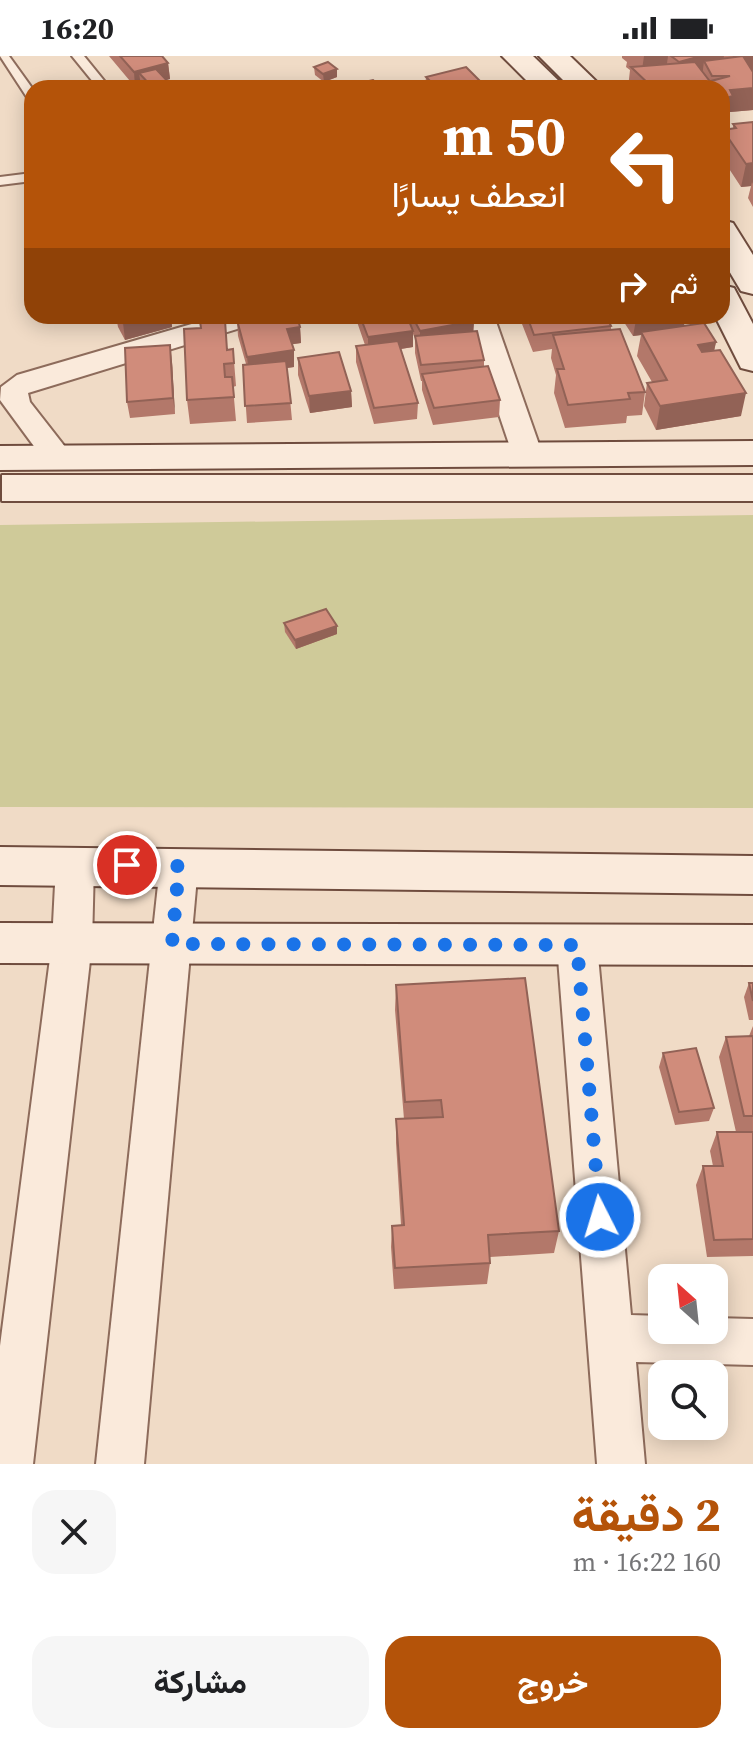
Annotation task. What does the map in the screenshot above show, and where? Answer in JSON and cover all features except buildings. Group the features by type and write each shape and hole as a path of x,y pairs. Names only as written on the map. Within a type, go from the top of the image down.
{"street":[{"path":"516,56 542,80"},
{"path":"553,56 579,80"},
{"path":"737,246 753,284"},
{"path":"730,312 753,360"},
{"path":"58,457 17,405 12,395 16,387 27,381 223,324"},
{"path":"483,324 527,453"},
{"path":"0,458 745,451"},
{"path":"0,488 753,488"},
{"path":"9,1464 10,1370 72,943 75,865"},
{"path":"0,866 753,875"},
{"path":"120,1464 179,866"},
{"path":"0,943 753,945"},
{"path":"577,945 621,1464"},
{"path":"610,1338 753,1342"}],"lane":[{"path":"3,56 24,85"},
{"path":"78,56 98,80"},
{"path":"0,181 24,178"}],"shaded area":[{"path":"753,515 753,808 0,807 0,525"}],"route":[{"path":"127,865 179,866 172,944 577,945 600,1217"}]}
